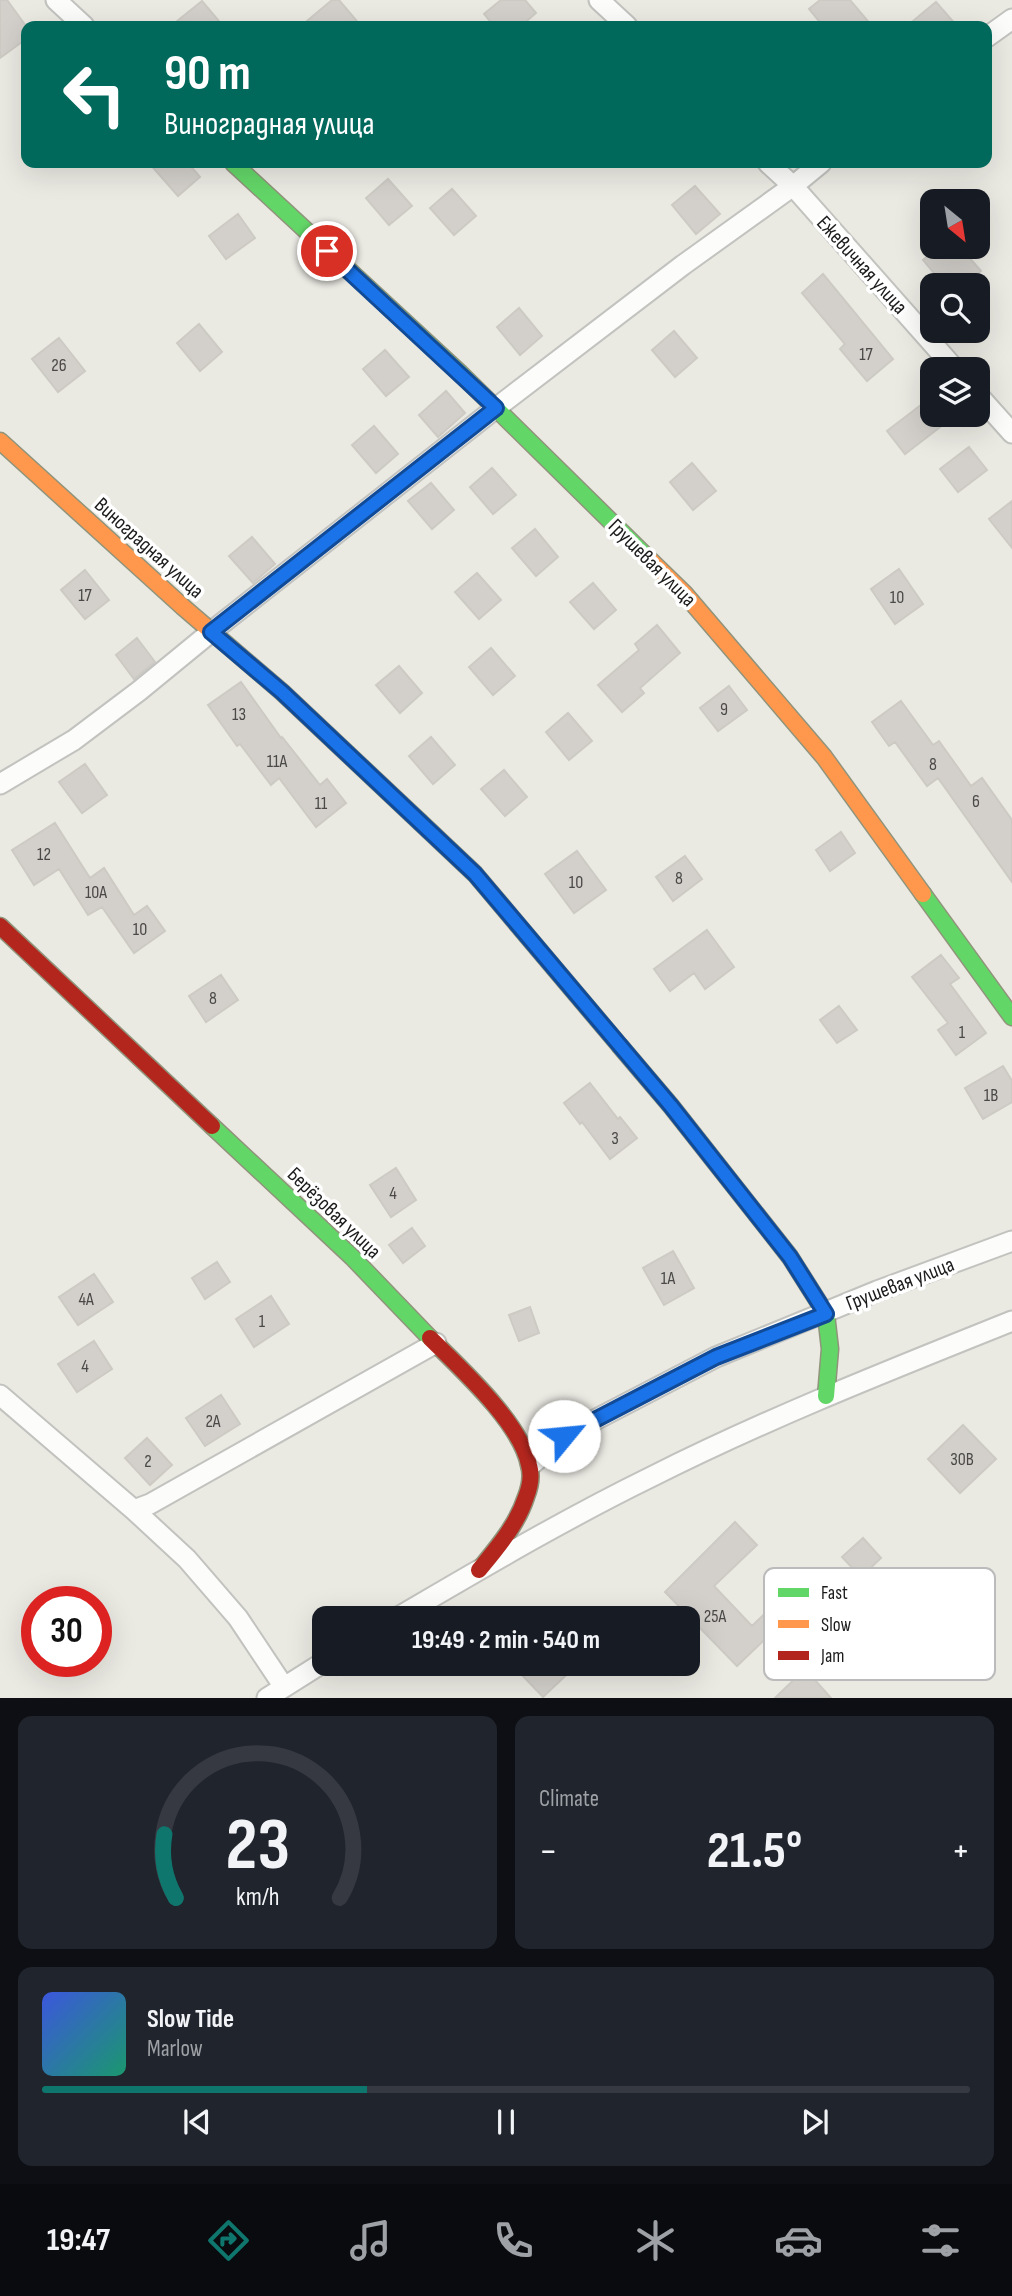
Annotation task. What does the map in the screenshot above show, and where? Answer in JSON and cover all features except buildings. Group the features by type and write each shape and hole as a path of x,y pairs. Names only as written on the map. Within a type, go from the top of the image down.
{"street":[{"path":"56,0 79,21"},
{"path":"599,0 622,21"},
{"path":"992,33 1012,19"},
{"name":"Грушевая улица","path":"238,168 496,408 684,593 824,757 1012,1017"},
{"name":"Ежевичная улица","path":"773,168 793,186 944,357"},
{"path":"0,784 74,740 139,691 496,408 815,168"},
{"path":"990,409 1012,433"},
{"name":"Виноградная улица","path":"0,441 211,632 282,692 475,874 679,1117 790,1257 826,1314 830,1349 826,1396"},
{"name":"Берёзовая улица","path":"0,926 352,1257 436,1343 511,1426 518,1435 531,1465"},
{"name":"Грушевая улица","path":"531,1465 564,1436 716,1357 877,1291 1012,1241"},
{"path":"418,1606 571,1517 653,1475 826,1396 1012,1321"},
{"path":"134,1510 150,1504 436,1343"},
{"path":"0,1395 187,1559 238,1618 276,1692 312,1670"},
{"path":"480,1570 519,1517 530,1485 531,1465"}],"traffic: fast":[{"path":"238,168 460,373 648,558"},
{"path":"923,894 1012,1017"},
{"path":"620,1046 790,1257 826,1314 830,1349 826,1396"},
{"path":"212,1126 352,1257 430,1338"}],"traffic: slow":[{"path":"0,441 183,607 282,692 420,822"},
{"path":"648,558 684,593 824,757 923,894"}],"traffic: jam":[{"path":"420,822 475,874 620,1046"},
{"path":"0,926 212,1126"},
{"path":"430,1338 502,1414 524,1449 530,1469 529,1489 517,1517 506,1536 479,1570"}],"route":[{"path":"327,251 496,408 211,632 282,692 475,874 671,1106 790,1257 826,1314 716,1357 564,1436"}]}
